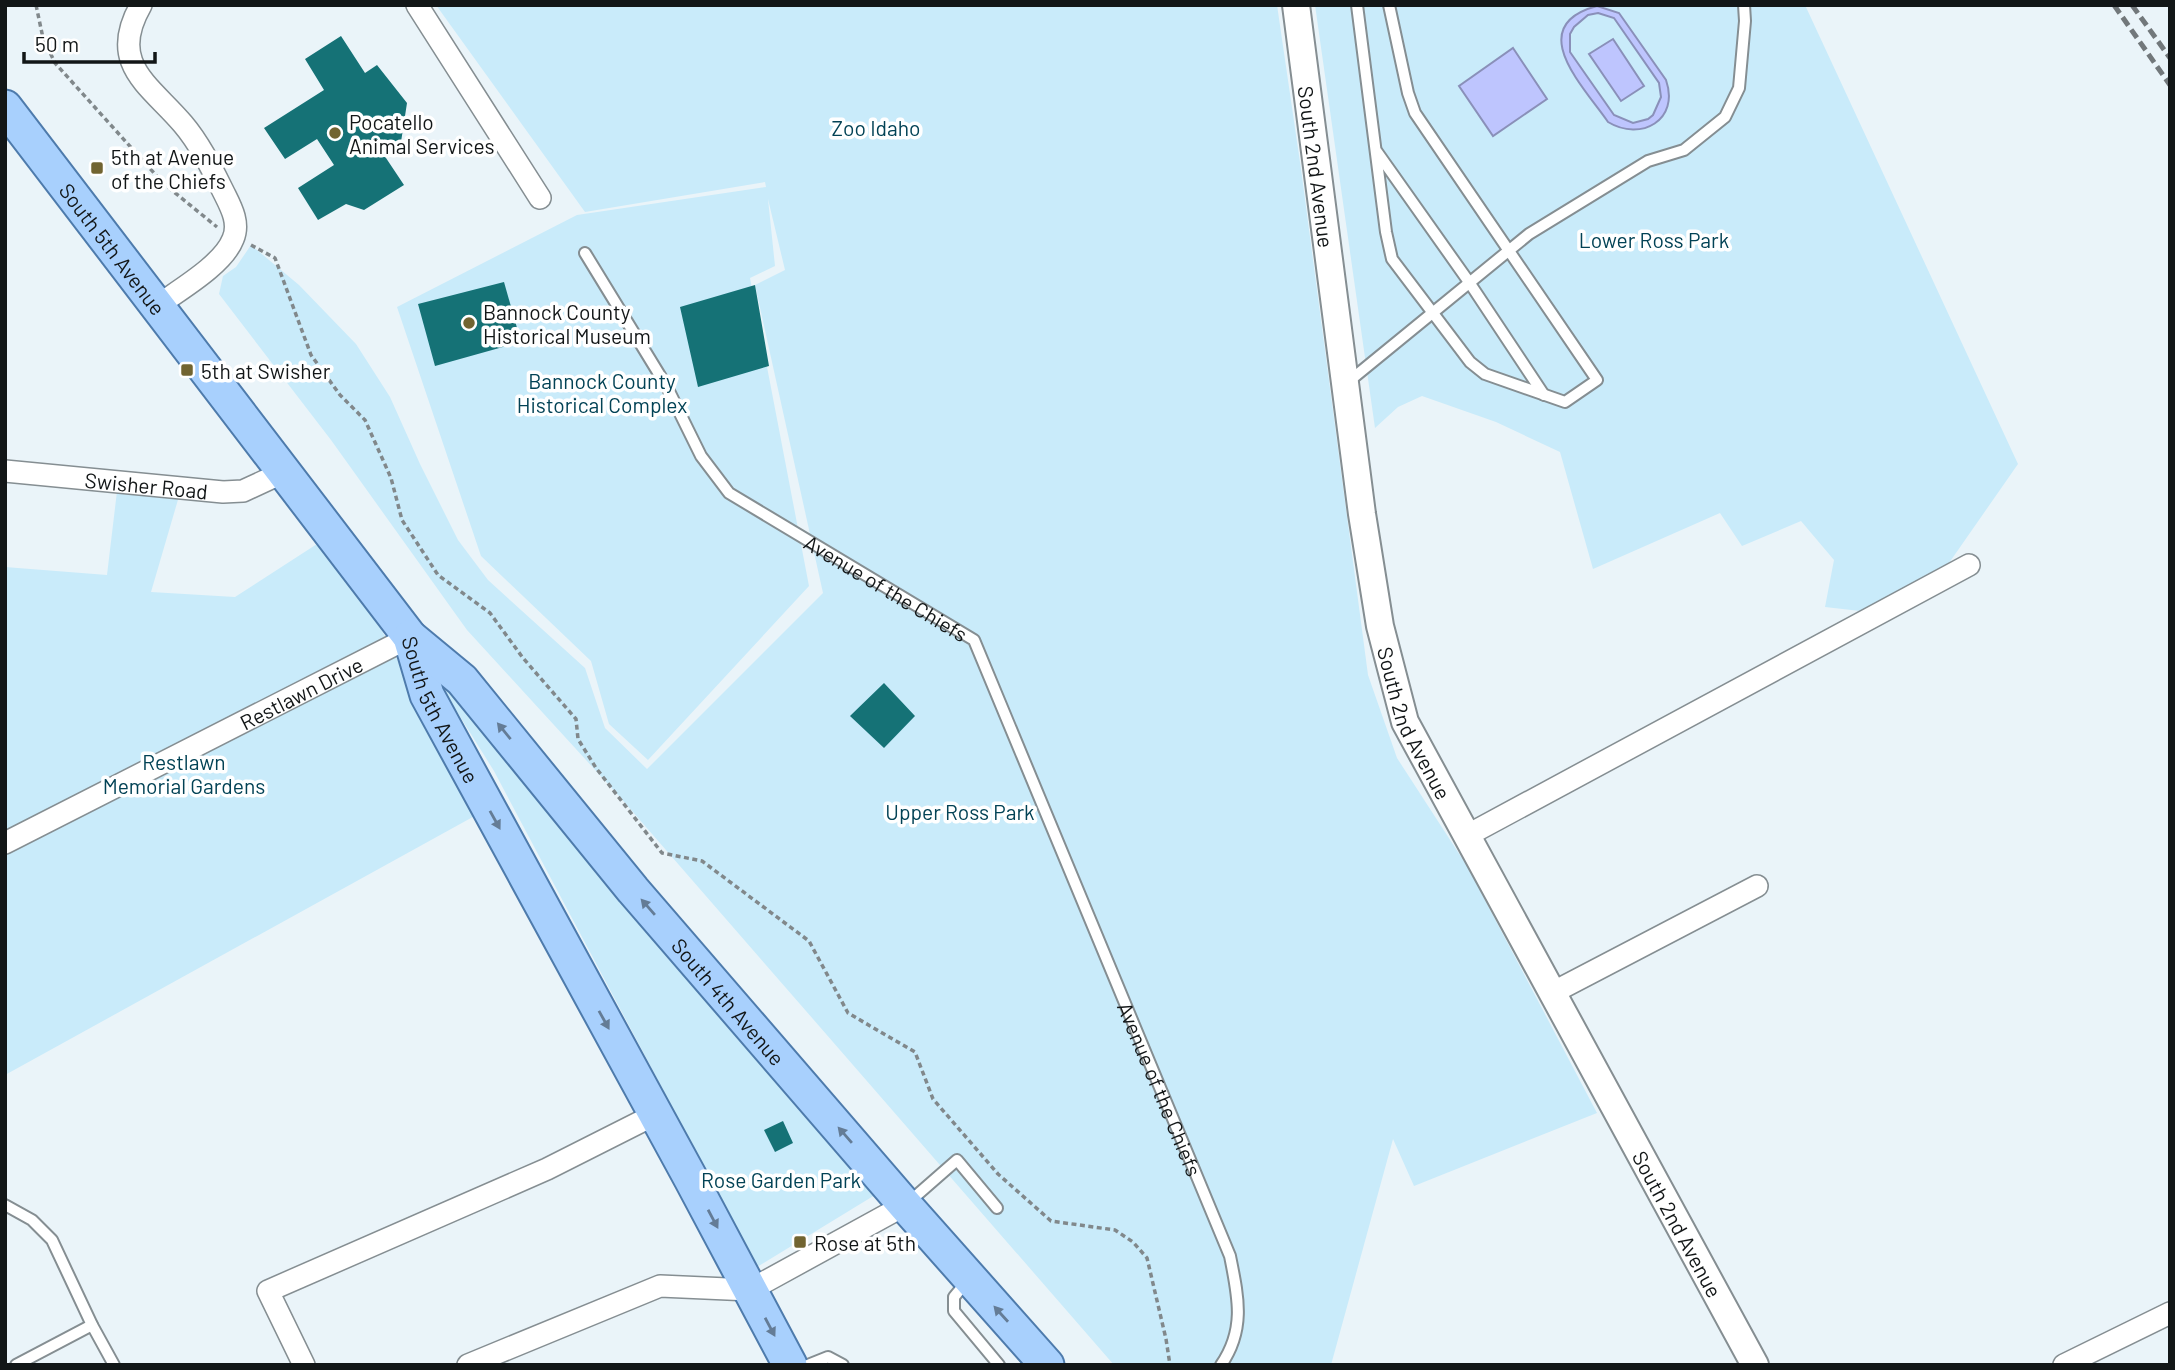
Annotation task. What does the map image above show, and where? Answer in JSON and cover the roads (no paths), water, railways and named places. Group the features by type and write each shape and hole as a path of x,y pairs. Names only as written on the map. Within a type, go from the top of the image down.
{"main road":[{"name":"South 5th Avenue","path":"5,107 410,637 428,695 790,1365"},
{"name":"South 4th Avenue","path":"410,637 461,680 633,890 1043,1364"}],"street":[{"path":"141,5 134,18 129,40 132,61 143,84 183,124 208,160 233,213 236,227 229,247 209,268 157,306"},
{"path":"417,5 540,198"},
{"name":"South 2nd Avenue","path":"1296,5 1362,514 1380,626 1405,722 1755,1365"},
{"name":"Swisher Road","path":"5,471 223,492 256,487 284,472"},
{"path":"1468,835 1969,565"},
{"name":"Restlawn Drive","path":"5,843 410,637"},
{"path":"1552,993 1757,886"},
{"path":"304,1365 268,1291 547,1169 656,1114"},
{"path":"468,1365 660,1286 750,1290 905,1205"},
{"path":"2064,1365 2170,1313"}],"lane":[{"path":"1357,5 1386,232 1392,259 1470,362 1485,374 1565,402 1597,380 1415,113 1408,93 1389,5"},
{"path":"1346,384 1529,234 1647,161 1684,150 1725,117 1739,88 1744,5"},
{"path":"1376,149 1544,395"},
{"name":"Avenue of the Chiefs","path":"585,253 667,387 701,456 729,493 974,639 1230,1256 1238,1297 1238,1329 1231,1350 1221,1365"},
{"path":"905,1205 957,1160 997,1208"},
{"path":"5,1205 32,1220 52,1240 114,1365"},
{"path":"970,1278 954,1297 954,1311 999,1365"},
{"path":"16,1365 92,1325"},
{"path":"808,1365 828,1357 843,1365"}],"water":[{"path":"1597,6 1619,13 1666,80 1669,94 1667,106 1663,116 1655,124 1633,130 1621,128 1608,122 1585,92 1565,58 1561,42 1564,28 1575,15","holes":["1598,13 1614,18 1659,83 1661,97 1653,115 1633,123 1614,115 1570,52 1570,34 1588,15"]},
{"path":"1613,39 1644,86 1621,101 1589,54"},
{"path":"1513,48 1547,99 1493,136 1459,86"}],"railway":[{"path":"2114,5 2170,85"},
{"path":"2132,5 2170,58"}],"place":[{"name":"Pocatello Animal Services","path":"335,133"},
{"name":"5th at Avenue of the Chiefs","path":"97,168"},
{"name":"Bannock County Historical Museum","path":"469,323"},
{"name":"5th at Swisher","path":"187,370"},
{"name":"Rose at 5th","path":"800,1242"}],"park label":[{"name":"Zoo Idaho","path":"876,127"},
{"name":"Lower Ross Park","path":"1654,239"},
{"name":"Bannock County Historical Complex","path":"602,392"},
{"name":"Restlawn Memorial Gardens","path":"184,773"},
{"name":"Upper Ross Park","path":"960,811"},
{"name":"Rose Garden Park","path":"781,1179"}]}
